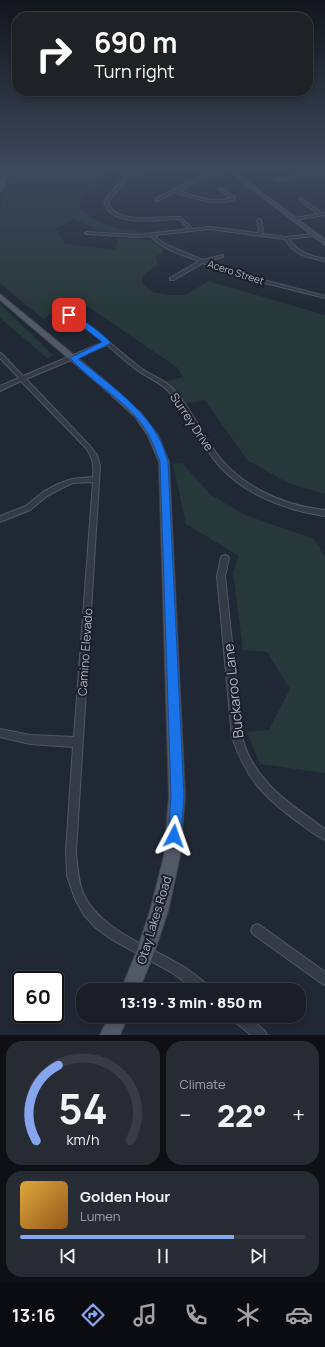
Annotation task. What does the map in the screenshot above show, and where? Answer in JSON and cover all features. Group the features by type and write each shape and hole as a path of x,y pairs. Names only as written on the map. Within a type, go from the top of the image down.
{"main road":[{"name":"Otay Lakes Road","path":"0,296 74,358 144,421 156,441 165,470 177,796 172,856 159,911 133,983"},
{"path":"110,1035 116,1023"}],"street":[{"path":"120,214 138,219 153,220 180,218 191,229"},
{"path":"288,214 325,243"},
{"path":"295,219 321,214"},
{"path":"259,220 262,229 260,234"},
{"path":"87,232 132,236 153,235 191,229 218,228 286,238 314,234"},
{"name":"Acero Street","path":"153,235 165,246 235,274 325,297"},
{"path":"286,238 290,246 298,253 325,260"},
{"path":"172,279 203,261 221,256"},
{"name":"Surrey Drive","path":"65,313 85,325 140,370 170,388 220,463 238,481 258,493 298,509 325,513"},
{"path":"0,389 22,378 74,358 107,343"},
{"name":"Camino Elevado","path":"0,355 91,451 97,463 71,851 71,871 76,891 85,908 104,929 145,953 170,965 195,983"},
{"path":"0,519 28,508 45,494 60,486 72,481 96,479"},
{"name":"Buckaroo Lane","path":"226,558 221,576 239,746 247,764 263,787 276,799 325,835"},
{"path":"0,733 25,740 41,742 78,742"},
{"path":"257,930 325,979"},
{"path":"246,1023 261,1035"}],"shaded area":[{"path":"0,214 88,214 105,224 117,228 136,231 142,234 99,231 74,219 56,229 65,244 114,250 119,238 151,240 163,249 163,253 155,257 158,264 143,275 142,283 152,292 169,295 186,295 208,281 325,315 325,494 288,483 247,460 205,400 183,404 161,383 183,377 178,368 78,300 43,319 0,283"},
{"path":"0,304 53,355 47,358 0,318"},
{"path":"182,463 211,495 245,515 314,539 325,556 325,773 260,764 247,732 269,730 290,689 267,652 243,650 233,572 239,556 186,524 173,464"}],"route":[{"path":"69,315 85,325 107,343 82,353 74,358 144,421 156,441 164,462 177,796 174,836"}]}
